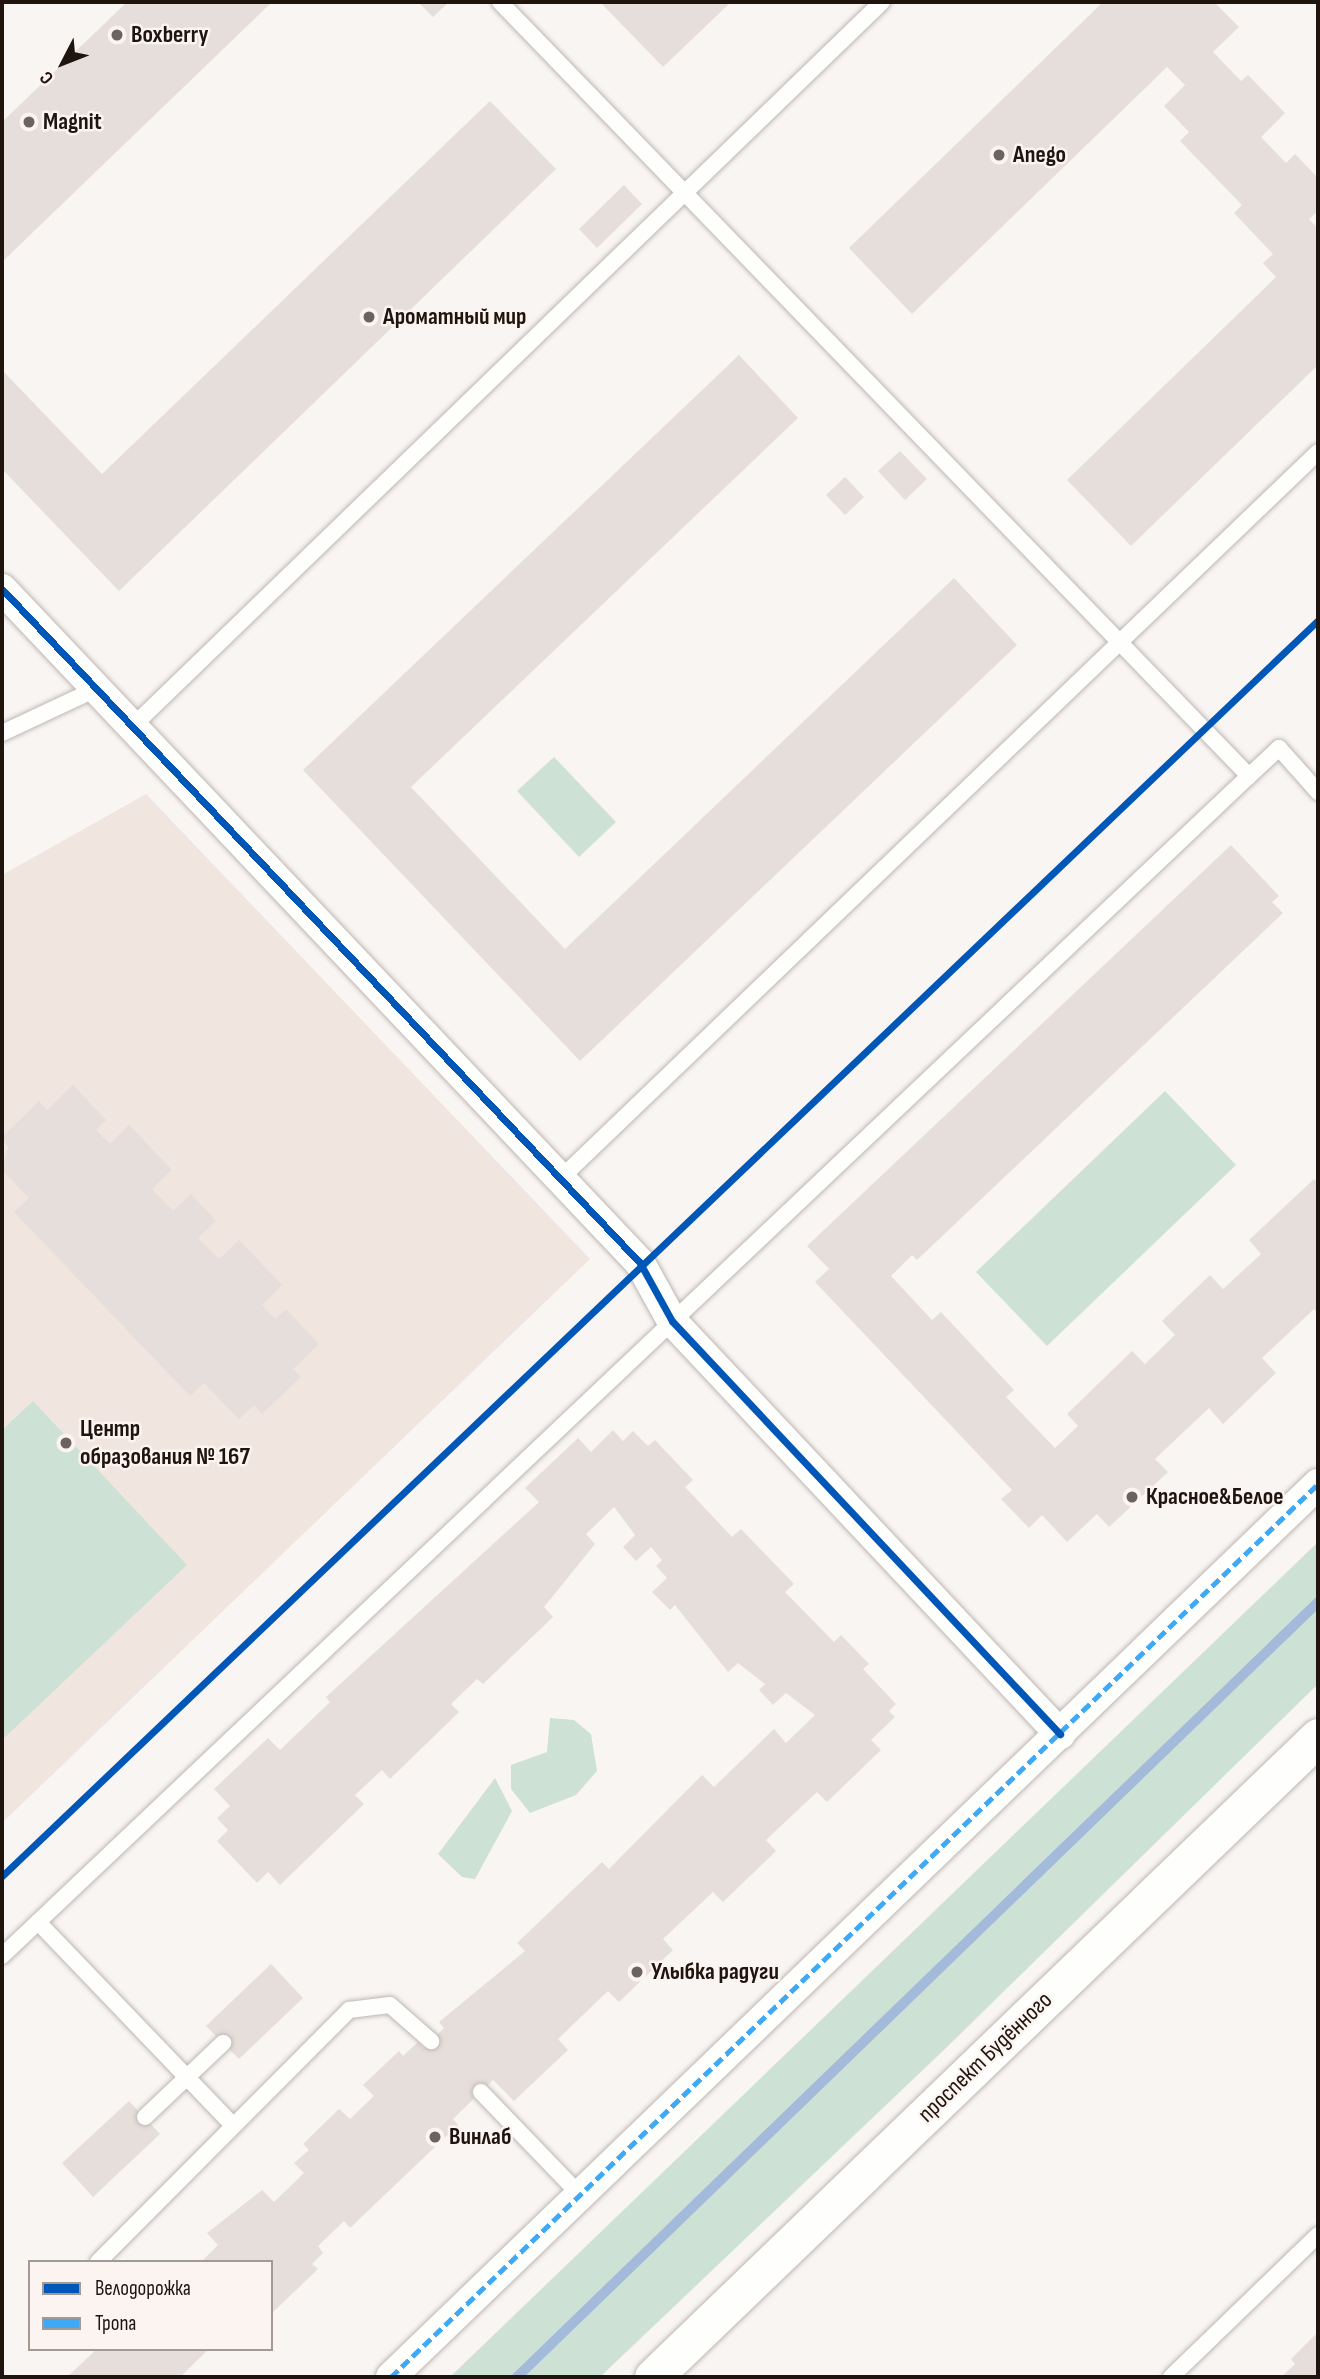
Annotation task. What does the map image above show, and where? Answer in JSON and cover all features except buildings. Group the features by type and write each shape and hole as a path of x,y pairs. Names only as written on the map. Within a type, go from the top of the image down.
{"street":[{"path":"2,589 640,1264 672,1321 1060,1734"},
{"path":"391,2377 1318,1484"},
{"name":"проспект Будённого","path":"653,2377 1318,1737"}],"lane":[{"path":"500,2 684,198 1249,776"},
{"path":"132,727 684,198 882,2"},
{"path":"560,1179 1318,452"},
{"path":"2,733 96,689"},
{"path":"2,1956 1279,748 1318,792"},
{"path":"38,1922 232,2124"},
{"path":"100,2260 232,2124 349,2010 390,2005 431,2041"},
{"path":"145,2117 223,2043"},
{"path":"481,2092 579,2195"},
{"path":"1171,2377 1318,2235"}],"shaded area":[{"path":"146,794 590,1259 2,1823 2,875"}],"green space":[{"path":"554,757 616,822 579,857 517,791"},
{"path":"1165,1091 1236,1165 1047,1346 976,1272"},
{"path":"33,1401 187,1565 2,1740 2,1430"},
{"path":"1318,1542 1318,1684 947,2047 600,2377 450,2377"},
{"path":"550,1718 574,1720 591,1734 597,1771 576,1795 530,1813 511,1789 511,1765 547,1752"},
{"path":"495,1778 512,1811 475,1879 462,1877 438,1854"}],"waterway":[{"path":"517,2377 1318,1602"}],"marked path":[{"path":"391,2377 1318,1484"}],"cycle path":[{"path":"2,589 640,1263 672,1321 1060,1734"},
{"path":"2,1876 1318,620"}],"place":[{"name":"Boxberry","path":"117,35"},
{"name":"Magnit","path":"29,122"},
{"name":"Anego","path":"999,155"},
{"name":"Ароматный мир","path":"369,317"},
{"name":"Центр образования № 167","path":"66,1443"},
{"name":"Красное&Белое","path":"1132,1497"},
{"name":"Улыбка радуги","path":"637,1972"},
{"name":"Винлаб","path":"435,2137"}]}
